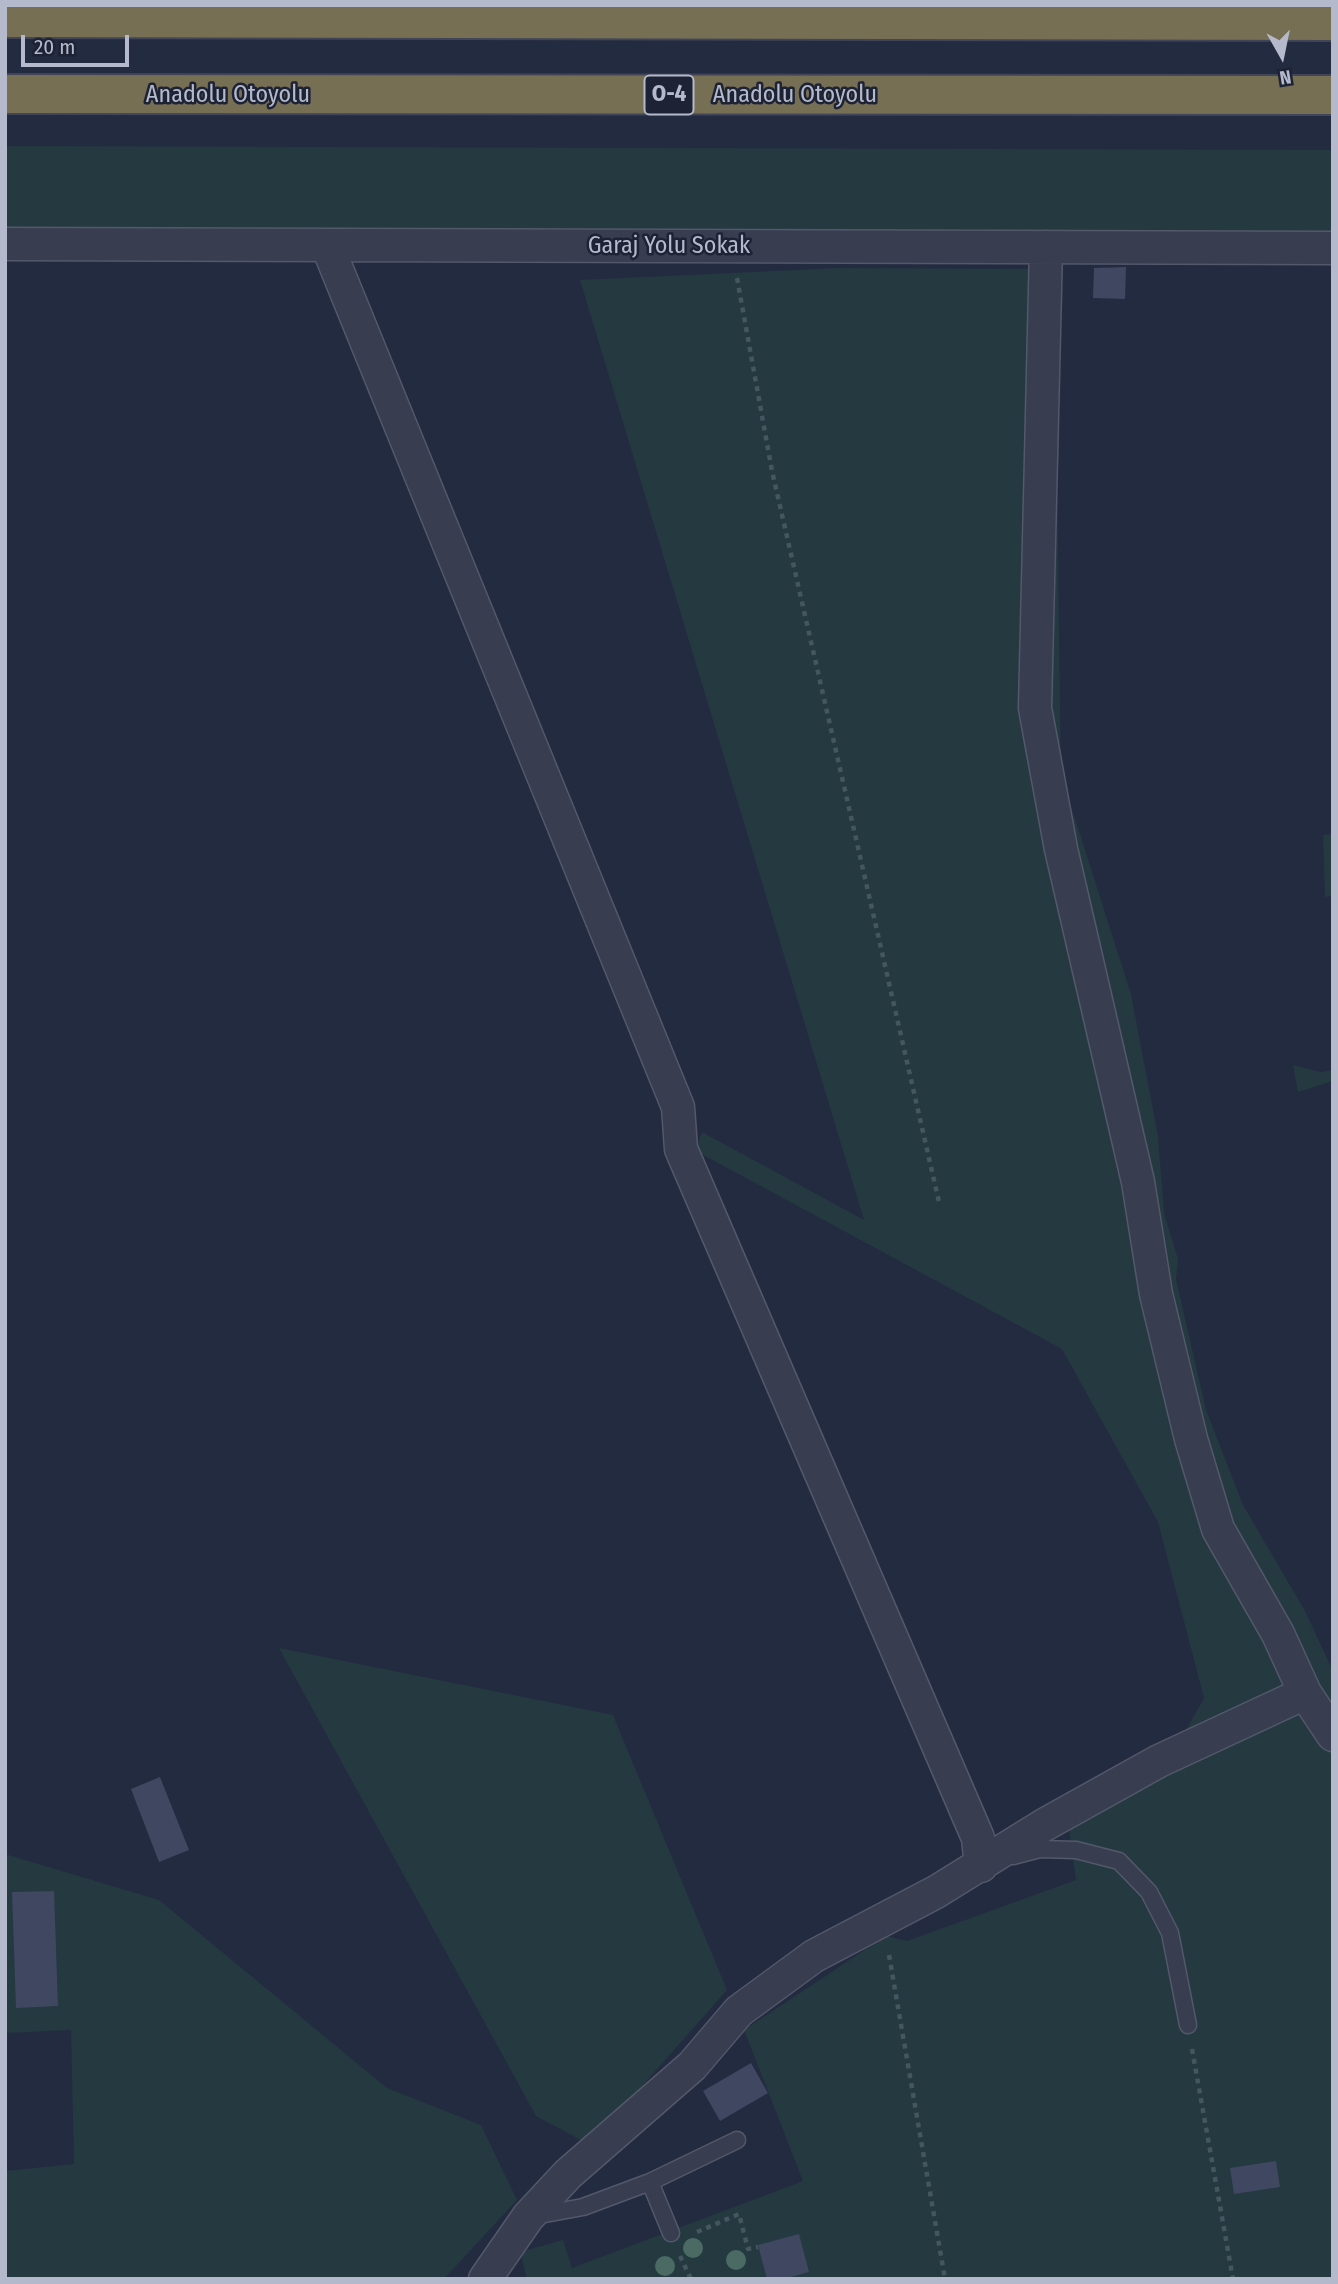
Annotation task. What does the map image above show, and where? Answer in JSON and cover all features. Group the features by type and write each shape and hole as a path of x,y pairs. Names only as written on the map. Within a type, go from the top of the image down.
{"highway":[{"path":"5,18 1333,21"},
{"name":"Anadolu Otoyolu","path":"5,94 1333,95"}],"street":[{"name":"Garaj Yolu Sokak","path":"5,244 1333,248"},
{"path":"327,245 678,1107 681,1149 978,1838 981,1866"},
{"path":"1046,247 1035,708 1060,849 1138,1182 1156,1294 1191,1439 1218,1529 1278,1634 1305,1693 1333,1735"},
{"path":"485,2279 527,2217 568,2174 692,2066 739,2011 814,1956 936,1892 1044,1825 1159,1761 1305,1693"}],"lane":[{"path":"981,1866 1040,1849 1076,1850 1119,1860 1149,1892 1170,1933 1188,2025"},
{"path":"527,2217 583,2207 650,2182 737,2140"},
{"path":"650,2182 671,2233"}],"path":[{"path":"732,246 772,471 939,1202"},
{"path":"869,1926 889,1953 944,2279"},
{"path":"1188,2025 1233,2279"},
{"path":"696,2232 739,2214 748,2249 758,2247"}],"shaded area":[{"path":"5,146 1333,150 1333,239 5,237"},
{"path":"839,268 1054,269 1061,775 1131,994 1158,1136 1164,1213 1178,1259 1176,1279 1206,1410 1243,1505 1305,1611 1333,1671 1333,2279 527,2279 520,2252 563,2240 572,2268 803,2181 744,2030 886,1936 907,1941 1076,1880 1068,1822 1061,1804 1186,1730 1204,1698 1158,1522 1062,1349 696,1151 702,1132 864,1220 580,280"},
{"path":"1333,834 1333,896 1325,897 1323,835"},
{"path":"1293,1065 1321,1072 1333,1070 1333,1081 1298,1092"},
{"path":"279,1648 613,1715 727,1990 590,2145 536,2116"},
{"path":"5,1854 159,1900 387,2088 481,2125 517,2200 444,2279 5,2279 5,2171 74,2164 71,2030 5,2033"}],"building":[{"path":"1126,267 1125,299 1093,298 1094,268"},
{"path":"160,1777 189,1850 159,1862 131,1789"},
{"path":"54,1891 58,2006 16,2008 12,1892"},
{"path":"751,2063 768,2093 720,2121 703,2091"},
{"path":"1276,2161 1280,2187 1234,2194 1230,2168"},
{"path":"799,2234 809,2272 784,2279 767,2279 758,2245"}]}
